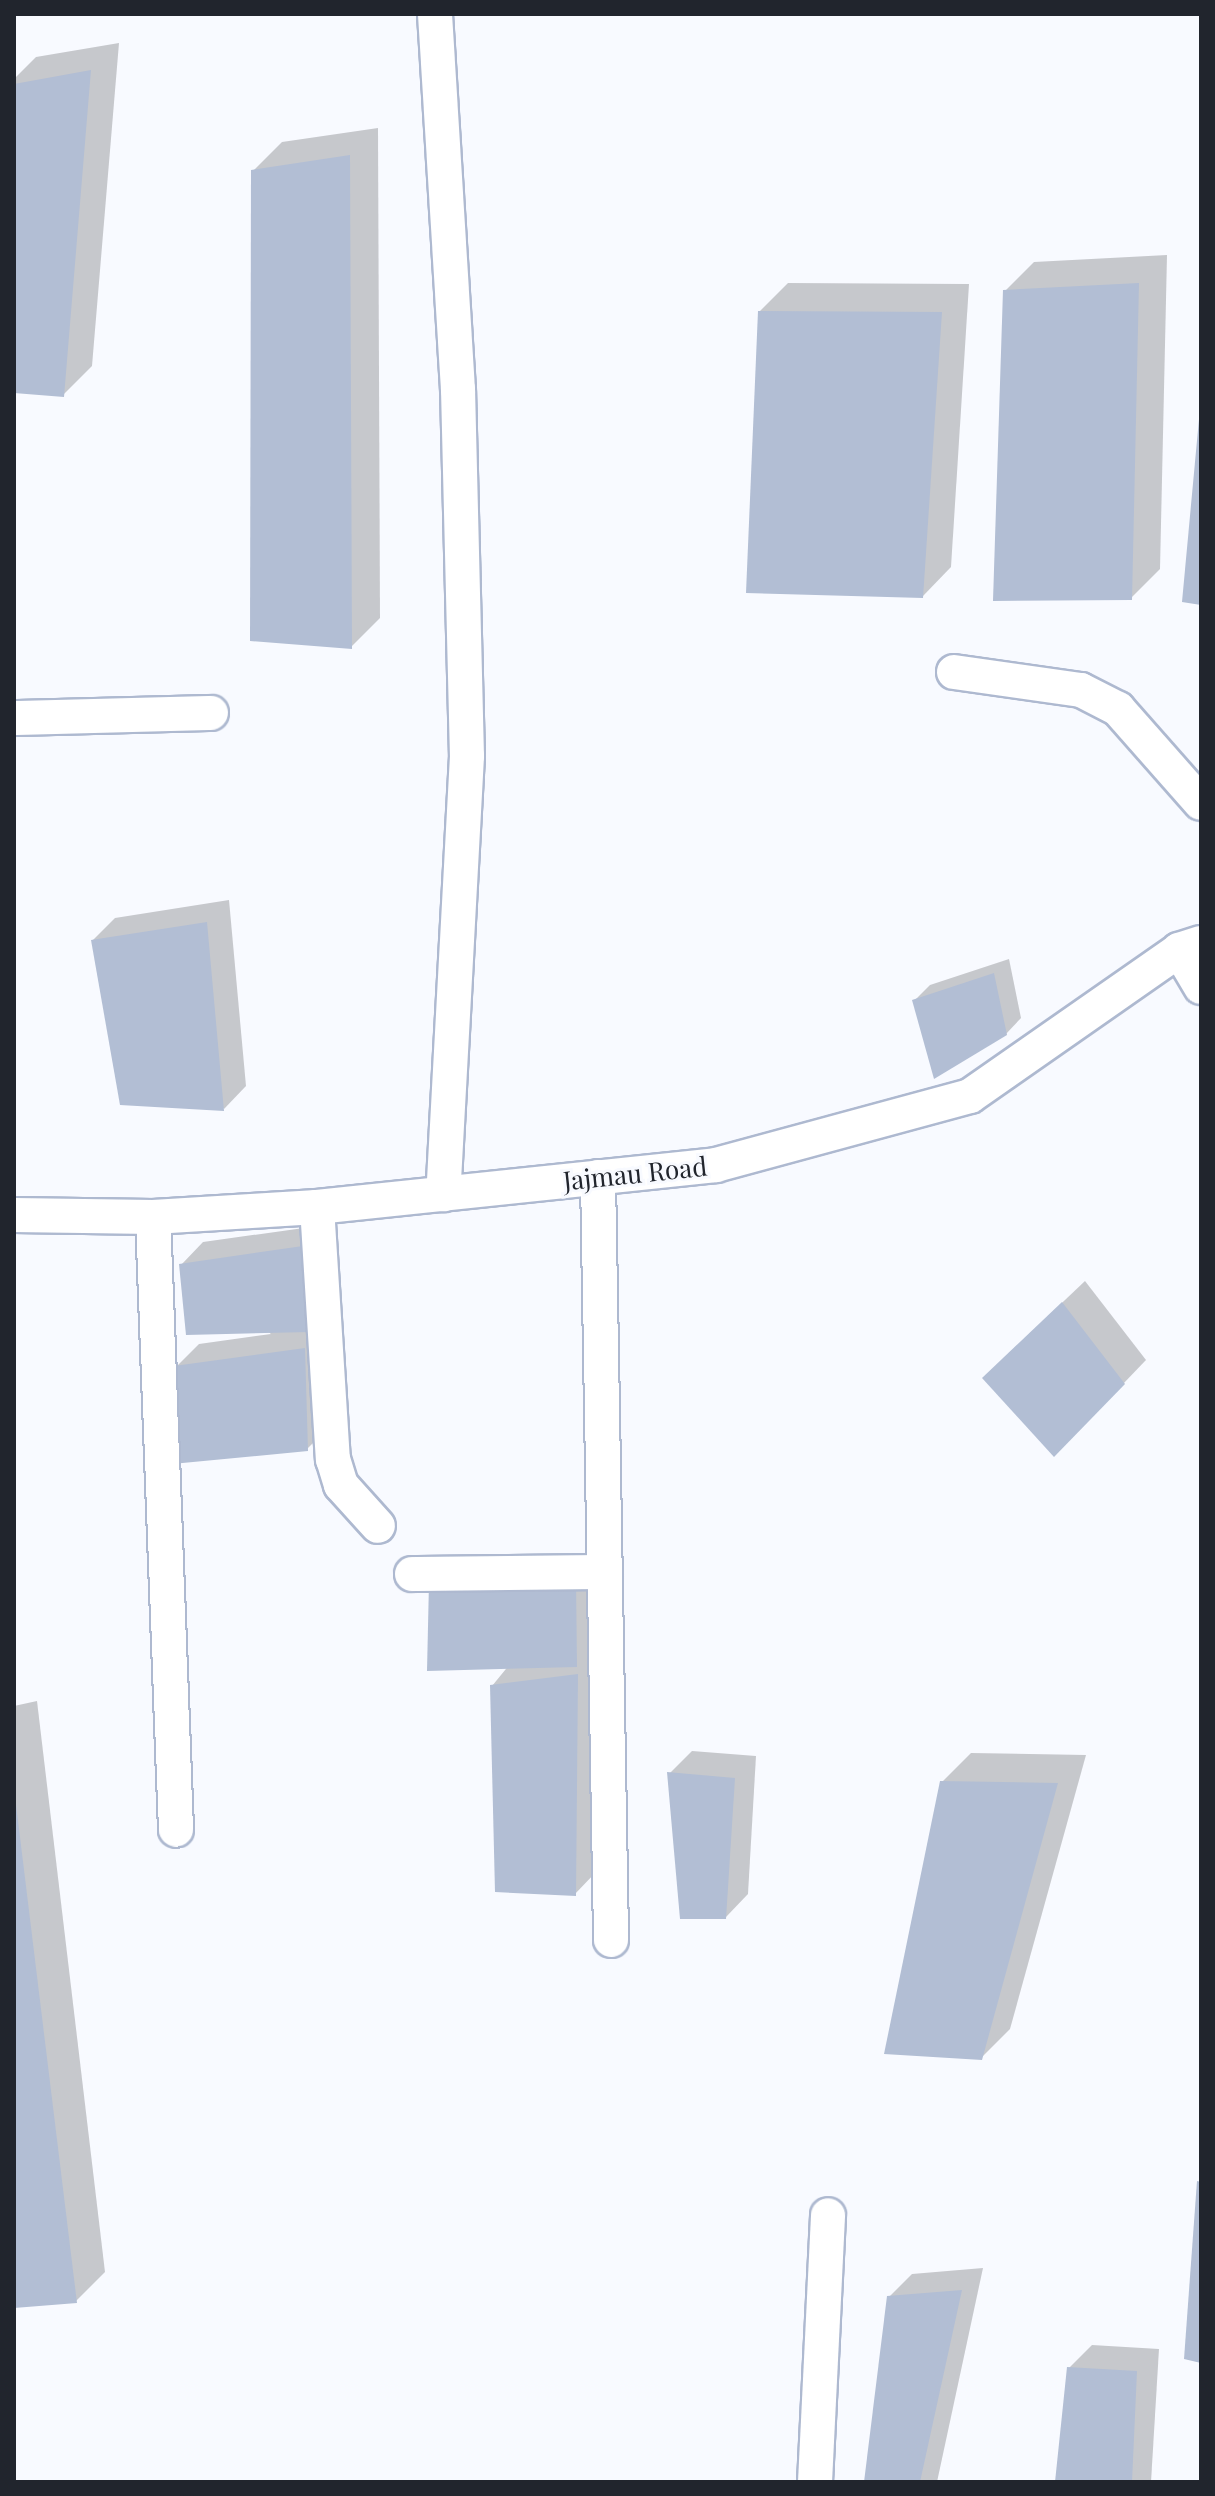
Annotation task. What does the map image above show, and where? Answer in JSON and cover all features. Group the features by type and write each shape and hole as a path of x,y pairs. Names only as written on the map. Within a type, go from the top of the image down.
{"street":[{"path":"435,14 458,389 467,756 443,1194"},
{"path":"954,672 1081,690 1118,709 1201,803"},
{"path":"14,718 211,713"},
{"path":"1190,946 1201,987"},
{"name":"Jajmau Road","path":"14,1215 153,1217 317,1207 716,1165 970,1096 1190,946"},
{"path":"598,1177 611,1940"},
{"path":"317,1207 333,1459 341,1485 378,1526"},
{"path":"153,1217 176,1830"},
{"path":"412,1574 605,1572"},
{"path":"815,2482 828,2215"}],"building":[{"path":"91,70 64,397 14,393 14,84"},
{"path":"350,155 352,649 250,641 251,170"},
{"path":"1139,283 1132,600 993,601 1003,290"},
{"path":"758,311 942,312 923,598 746,593"},
{"path":"1201,419 1201,605 1182,602"},
{"path":"207,922 224,1111 120,1105 91,940"},
{"path":"994,973 1007,1035 934,1079 912,1000"},
{"path":"310,1245 310,1332 186,1335 179,1264"},
{"path":"1062,1302 1125,1384 1054,1457 982,1378"},
{"path":"305,1348 308,1451 172,1464 174,1366"},
{"path":"576,1579 577,1667 427,1671 429,1582"},
{"path":"578,1674 576,1896 495,1892 490,1685"},
{"path":"667,1772 735,1778 726,1919 680,1919"},
{"path":"940,1781 1058,1783 982,2060 884,2054"},
{"path":"14,1788 77,2303 14,2308"},
{"path":"1197,2181 1201,2182 1201,2363 1184,2359"},
{"path":"962,2290 920,2482 864,2482 887,2296"},
{"path":"1067,2367 1137,2371 1132,2482 1055,2482"}]}
